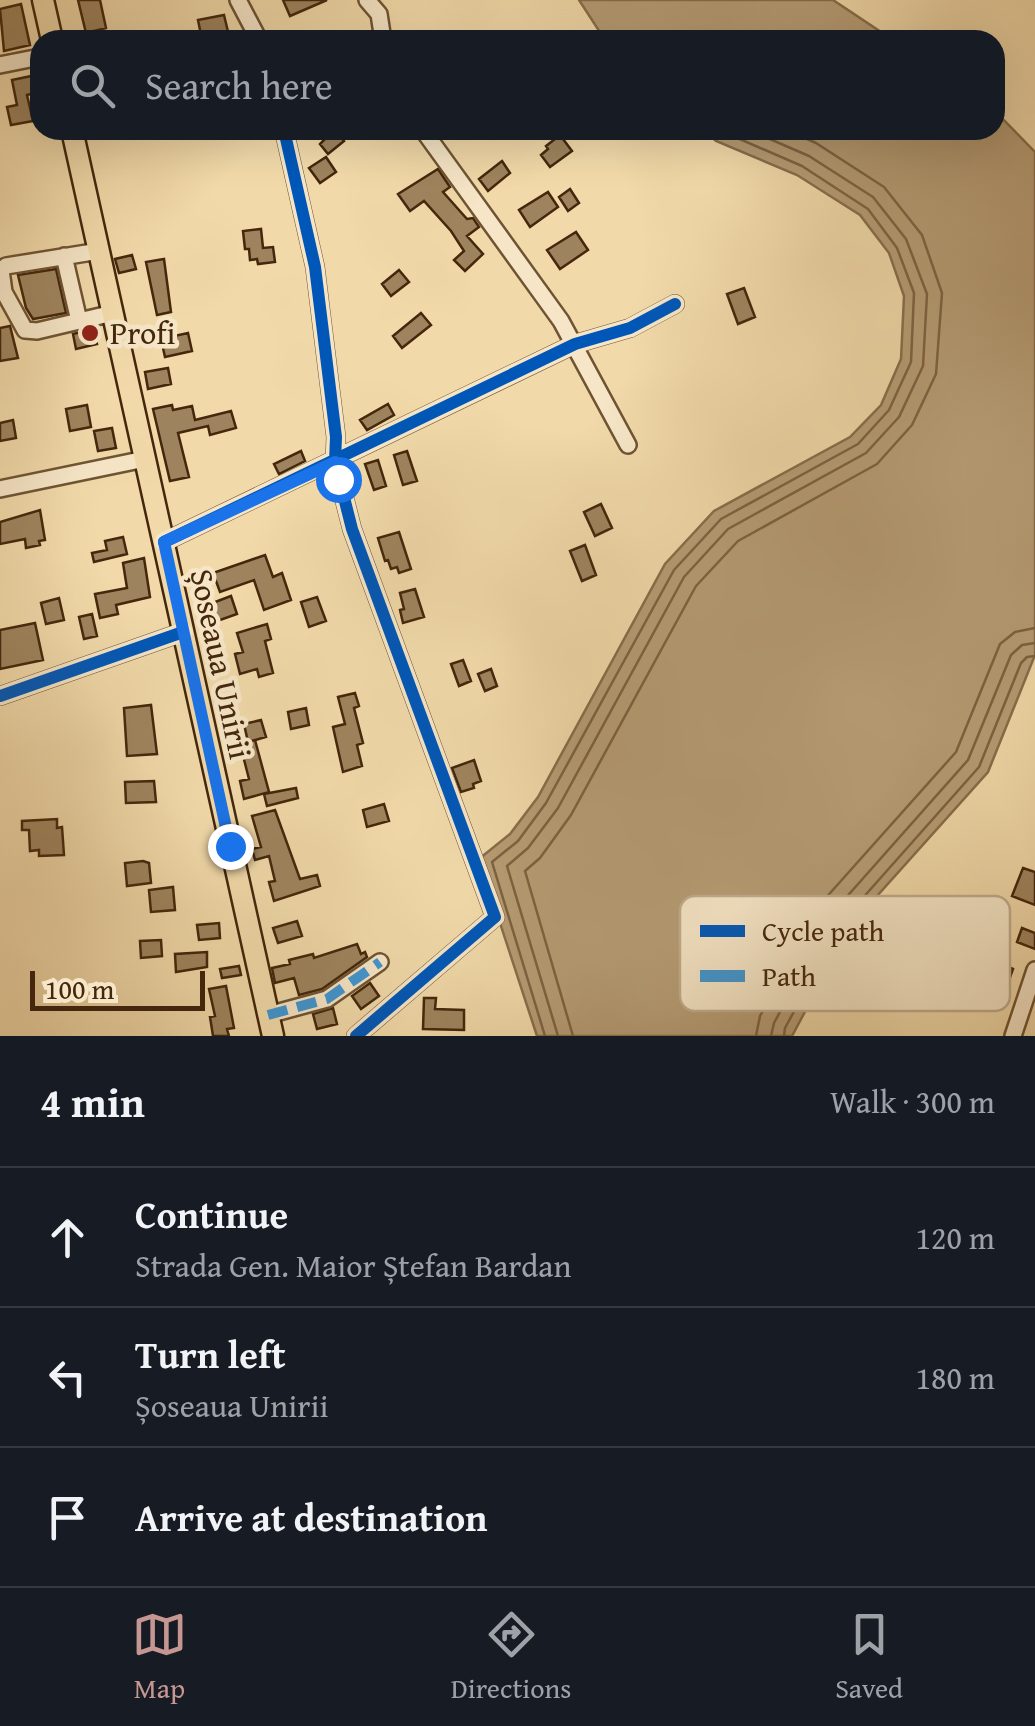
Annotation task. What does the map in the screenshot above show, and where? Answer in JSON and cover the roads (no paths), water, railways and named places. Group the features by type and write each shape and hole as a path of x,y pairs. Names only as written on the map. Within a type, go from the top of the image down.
{"main road":[{"path":"43,0 50,30"},
{"name":"Șoseaua Unirii","path":"74,140 271,1026"}],"street":[{"path":"368,0 379,14 381,30"},
{"path":"243,1 255,30"},
{"path":"0,66 30,59"},
{"path":"286,140 314,268 336,437 335,462 352,529 495,917 356,1036"},
{"path":"430,140 575,344 628,445"},
{"path":"99,250 6,266 1,270 4,292 25,330 36,332 113,313"},
{"path":"64,256 80,321"},
{"path":"164,542 575,344 630,328 674,304"},
{"path":"0,489 145,460"},
{"path":"0,696 183,632"},
{"path":"271,1026 328,999 380,962"},
{"path":"1013,1036 1035,970"}],"water":[{"path":"579,0 833,0 878,30 598,30"},
{"path":"1005,121 1035,152 1035,655 988,772 877,896 680,896 680,1011 805,1011 792,1036 537,1036 479,859 510,834 538,797 665,564 714,511 850,437 881,405 901,359 904,296 889,253 860,215 797,175 716,141 1005,140"}],"place":[{"name":"Profi","path":"90,333"}]}
